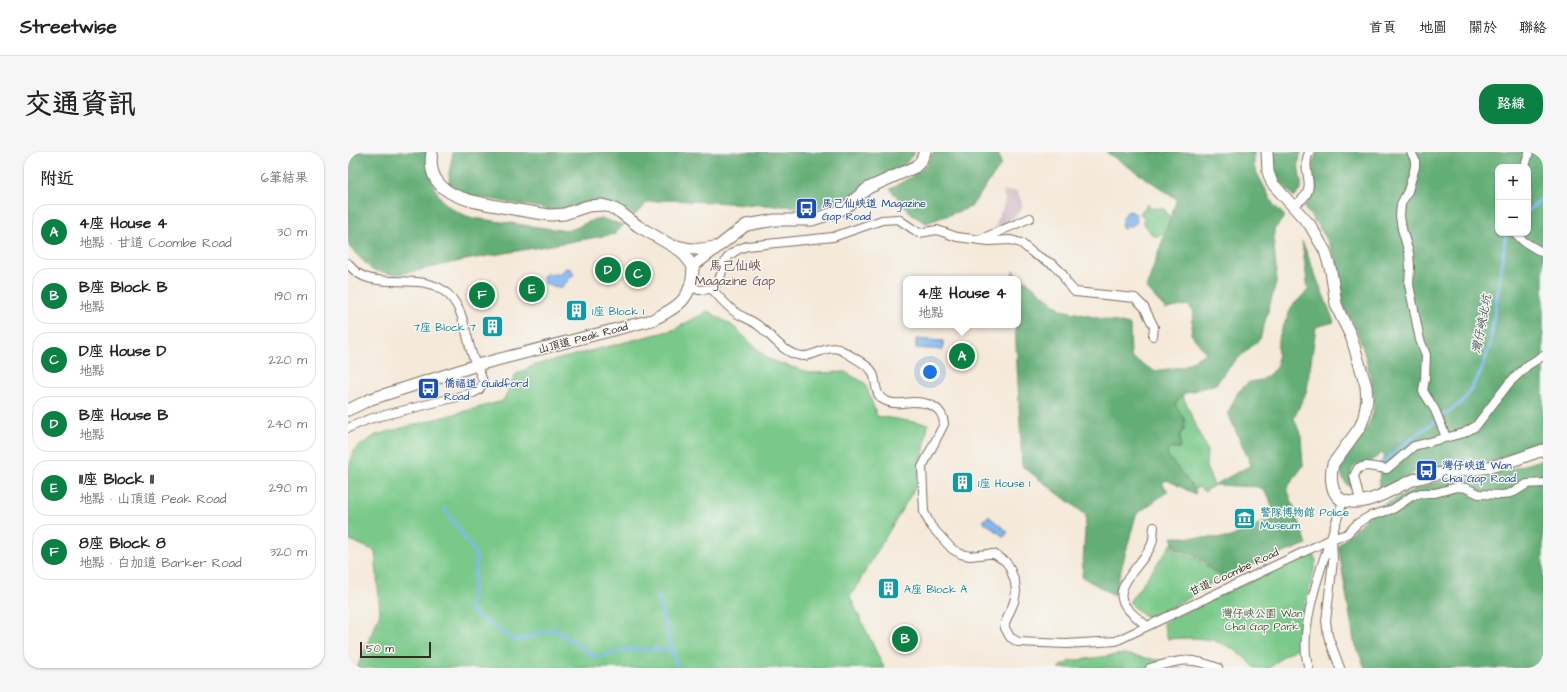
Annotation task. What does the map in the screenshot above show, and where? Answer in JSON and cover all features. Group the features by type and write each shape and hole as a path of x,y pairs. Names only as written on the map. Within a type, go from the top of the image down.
{"main road":[{"path":"432,152 432,166 437,180 446,190 461,198 472,202 551,215 564,214 588,206 606,206 620,212 638,226 681,250 693,266 746,225 775,220 812,220 838,212 868,188 915,167 925,152"},
{"path":"1267,152 1268,172 1274,186 1314,231 1325,251 1331,271 1336,304 1351,336 1367,393 1367,406 1362,423 1333,464 1331,480 1339,498 1344,501 1360,501 1374,497 1423,477 1490,467 1543,450"},
{"path":"669,243 688,249 700,250 717,247"},
{"name":"山頂道 Peak Road","path":"348,410 372,399 477,365 652,320 676,307 682,302 691,287 693,266"}],"street":[{"path":"1293,207 1304,197 1309,188 1306,164 1309,152"},
{"path":"1411,152 1415,160 1415,167 1409,189 1401,204 1401,221 1409,253 1409,285 1420,340 1426,355 1423,391 1434,407 1446,437"},
{"path":"1526,164 1529,152"},
{"path":"978,240 1030,218"},
{"path":"691,287 699,290 712,289 718,283 725,259 739,248 833,237 882,220 898,219 919,233 937,230 957,237 989,241 1003,240 1021,243 1034,254 1054,265 1062,273 1067,283 1075,292 1135,298 1144,307 1154,327 1153,336"},
{"path":"1518,236 1522,241 1543,253"},
{"path":"348,263 355,272 368,279 424,283 435,285 444,291 455,302 460,310 473,358 484,383 473,393 369,420 348,428"},
{"name":"甘道 Coombe Road","path":"712,289 732,310 756,323 787,350 802,356 811,355 828,348 841,350 869,367 874,376 875,388 881,398 888,402 920,403 935,407 940,411 944,424 922,467 924,512 931,526 952,550 960,554 970,556 994,554 1000,557 1009,566 1015,582 1016,592 1014,602 1005,623 1007,633 1018,642 1066,644 1103,643 1116,641 1331,539 1347,534 1358,523 1370,516 1399,506 1404,501 1421,493 1435,493 1457,487 1466,488 1479,494 1504,495 1514,492 1527,484 1543,483"},
{"path":"1360,501 1354,476 1358,468 1367,466 1387,469 1414,446 1467,432 1476,426 1510,383 1528,365 1543,356"},
{"path":"1309,668 1306,661 1305,650 1307,623 1322,560 1344,501"},
{"path":"1147,626 1126,607 1121,598 1121,591 1151,546 1154,527"},
{"path":"1331,539 1334,561 1326,609 1326,621 1328,636 1340,668"},
{"path":"1150,668 1182,660 1205,663 1218,668"}],"shaded area":[{"path":"1004,191 1017,191 1022,203 1022,209 1013,218 1007,221 1007,225 996,229 996,223 1004,205"}],"green space":[{"path":"348,152 427,152 431,176 438,194 451,208 473,218 560,230 573,229 595,219 603,219 624,225 615,234 465,260 396,275 372,270 350,248 348,242"},
{"path":"453,152 915,152 906,163 883,182 818,208 671,200 648,202 635,215 619,207 559,211 471,196 455,190 450,183 449,174"},
{"path":"933,152 998,152 1001,165 971,207 926,223 912,215 890,189 920,170 930,159"},
{"path":"1106,152 1254,152 1254,167 1273,204 1285,216 1274,230 1277,280 1260,339 1233,363 1216,384 1183,394 1175,405 1185,423 1180,434 1180,448 1170,449 1167,452 1168,456 1196,491 1195,494 1167,480 1162,483 1168,491 1136,515 1114,595 1082,577 1086,515 1022,466 1015,328 1021,328 1021,277 1062,310 1130,325 1131,357 1154,371 1182,367 1206,353 1191,334 1194,312 1188,305 1166,309 1146,288 1177,199"},
{"path":"1274,152 1301,152 1299,166 1301,188 1294,197 1276,177"},
{"path":"1317,152 1543,152 1543,444 1490,462 1419,471 1412,473 1409,477 1378,491 1381,462 1385,457 1381,453 1369,464 1362,464 1354,467 1351,474 1353,490 1347,485 1341,472 1342,464 1371,419 1374,407 1373,389 1361,344 1343,302 1338,270 1333,252 1315,221 1303,207 1314,193 1315,186 1313,167"},
{"path":"1148,204 1152,209 1164,209 1167,213 1170,223 1164,234 1153,236 1142,221 1145,219 1140,213"},
{"path":"1302,241 1334,322 1316,327 1307,390 1294,418 1301,436 1303,466 1287,488 1307,544 1221,577 1200,558 1176,550 1172,537 1228,538 1275,518 1269,497 1259,487 1214,485 1251,465 1228,413 1238,392 1249,382 1262,380 1277,368 1278,339 1292,306 1308,290"},
{"path":"1013,270 1020,276 1013,276"},
{"path":"708,311 733,326 768,359 810,373 845,372 865,383 877,416 928,424 919,481 850,597 884,668 357,668 380,613 375,551 348,539 348,470 355,449 376,435 503,401 516,374 535,365 673,330"},
{"path":"1182,394 1207,450 1206,467 1214,485 1205,492 1199,487 1194,489 1168,456 1167,452 1170,449 1180,448 1180,434 1185,429 1180,412 1175,405"},
{"path":"1543,459 1543,668 1365,668 1354,641 1338,545 1377,508 1416,489 1433,483 1493,475"},
{"path":"1173,542 1174,552 1200,560 1200,562 1214,572 1219,579 1198,590 1191,597 1152,617 1145,616 1129,602"},
{"name":"灣仔峽公園 Wan Chai Gap Park","path":"1307,554 1314,556 1316,561 1301,622 1298,648 1284,656 1270,668 1255,668 1236,651 1226,645 1216,642 1194,638 1168,639 1163,623"},
{"path":"1124,654 1169,662 1182,668 1058,668 1070,661"}],"water":[{"path":"1130,211 1136,214 1137,222 1132,226 1126,226 1125,229 1123,229 1121,227 1123,218 1127,212"},
{"path":"566,268 571,269 574,274 561,288 546,284 544,282 543,277 546,274 558,274"},
{"path":"916,339 943,341 943,350 916,348"},
{"path":"988,516 1008,532 1004,537 983,521"}],"waterway":[{"name":"灣仔峽北坑","path":"1531,208 1543,198"},
{"name":"灣仔峽北坑","path":"1378,466 1415,436 1463,401 1481,372 1490,345 1506,236"},
{"path":"444,508 477,556 470,611 516,641 554,629 595,657 630,649 673,650"},
{"path":"657,594 677,668"}],"place":[{"name":"馬己仙峽道 Magazine Gap Road","path":"806,209"},
{"name":"B座 House B","path":"608,270"},
{"name":"D座 House D","path":"638,274"},
{"name":"11座 Block 11","path":"532,289"},
{"name":"8座 Block 8","path":"482,295"},
{"name":"1座 Block 1","path":"576,311"},
{"name":"7座 Block 7","path":"492,327"},
{"name":"4座 House 4","path":"962,356"},
{"name":"僑福道 Guildford Road","path":"429,389"},
{"name":"灣仔峽道 Wan Chai Gap Road","path":"1426,471"},
{"name":"1座 House 1","path":"963,483"},
{"name":"警隊博物館 Police Museum","path":"1245,518"},
{"name":"A座 Block A","path":"888,589"},
{"name":"B座 Block B","path":"905,639"}],"district":[{"name":"馬己仙峽 Magazine Gap","path":"735,274"}]}
